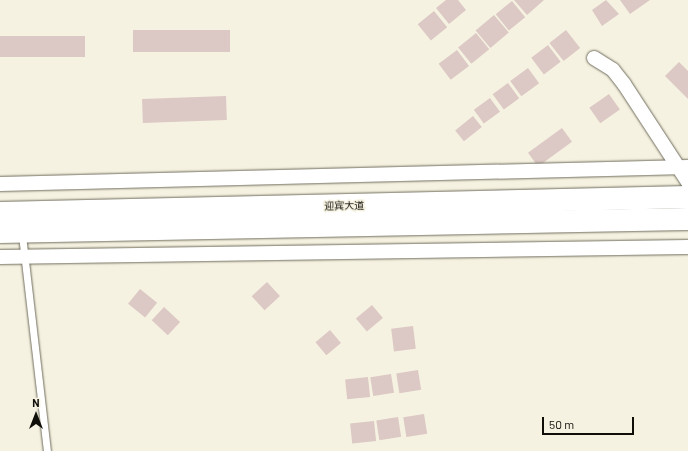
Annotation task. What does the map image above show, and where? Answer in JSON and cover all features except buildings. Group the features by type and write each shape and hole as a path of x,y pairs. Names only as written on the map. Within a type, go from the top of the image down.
{"main road":[{"name":"迎宾大道","path":"0,232 21,222 688,197"},
{"name":"迎宾大道","path":"0,212 21,222 688,219"}],"street":[{"path":"594,58 613,70 624,84 683,167 688,182"},
{"path":"0,184 683,167"},
{"path":"0,257 688,247"}],"lane":[{"path":"21,222 47,451"}]}
